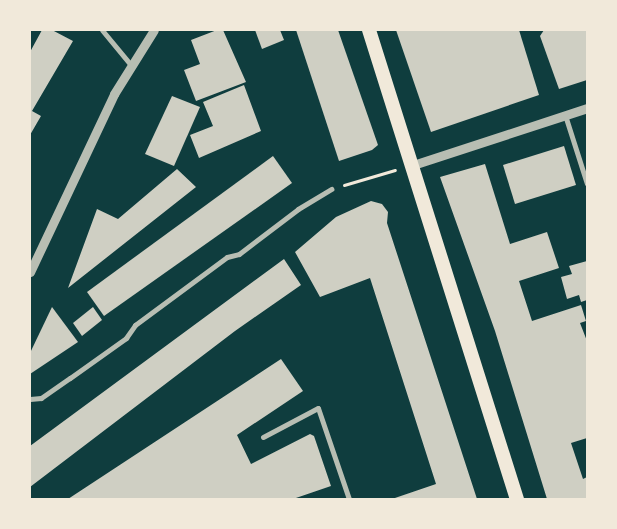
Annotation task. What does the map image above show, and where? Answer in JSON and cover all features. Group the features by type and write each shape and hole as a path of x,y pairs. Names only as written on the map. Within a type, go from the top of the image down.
{"highway":[{"path":"369,30 517,499"}],"street":[{"path":"102,30 130,64"},
{"path":"30,272 34,254 130,64 154,30"},
{"path":"413,165 587,108"},
{"path":"565,115 587,184"},
{"path":"30,399 41,398 70,378 126,338 135,325 227,258 239,254 298,209 331,189"},
{"path":"262,437 318,408 349,499"}],"path":[{"path":"331,189 392,171"}],"building":[{"path":"42,30 52,30 73,41 32,111 41,116 30,135 30,52"},
{"path":"217,30 223,30 246,82 196,101 184,70 200,64 191,40"},
{"path":"255,30 280,30 284,40 262,49"},
{"path":"296,30 338,30 378,145 372,150 339,161"},
{"path":"396,30 519,30 539,95 431,132"},
{"path":"544,30 587,30 587,80 559,89 540,36"},
{"path":"244,85 261,131 199,158 190,135 213,126 203,102"},
{"path":"172,96 200,107 174,166 145,154"},
{"path":"564,146 576,185 515,204 503,165"},
{"path":"273,156 292,183 104,316 87,292"},
{"path":"485,164 510,244 547,232 559,268 519,281 532,321 581,305 586,321 580,323 587,341 587,438 571,443 583,479 587,477 587,499 547,499 495,331 440,177"},
{"path":"177,169 196,187 68,288 97,209 118,219"},
{"path":"371,201 382,204 388,212 387,223 477,499 392,499 436,484 370,278 320,297 295,252 336,217"},
{"path":"284,259 301,285 235,331 30,487 30,446"},
{"path":"587,261 587,300 581,302 579,295 567,299 561,277 572,274 569,266"},
{"path":"52,307 78,342 30,374 30,353"},
{"path":"93,307 102,320 82,336 73,323"},
{"path":"281,359 303,391 237,435 251,464 310,434 314,436 331,486 293,499 68,499"}]}
